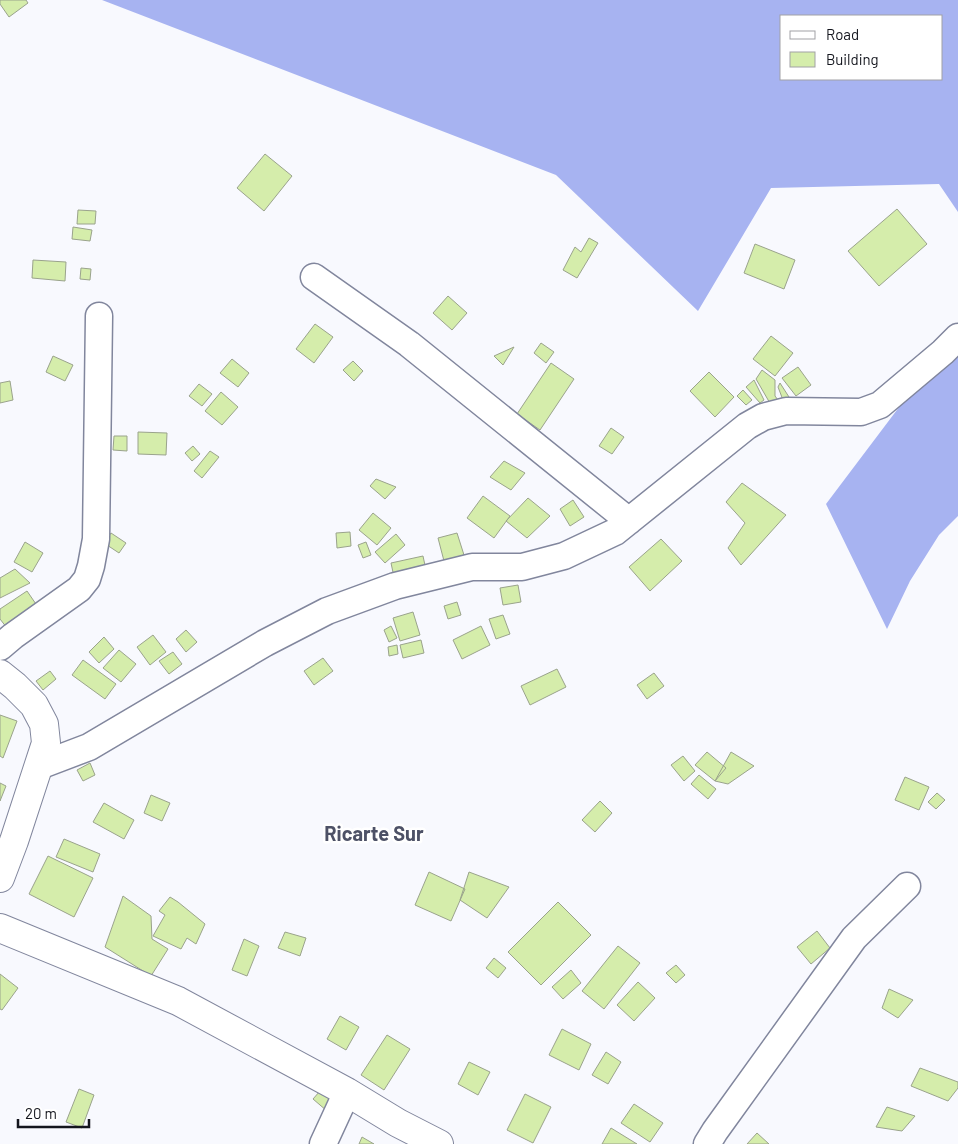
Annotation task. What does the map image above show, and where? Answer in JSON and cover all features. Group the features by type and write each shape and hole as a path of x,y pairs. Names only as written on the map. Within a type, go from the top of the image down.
{"street":[{"path":"314,277 409,344 629,521"},
{"path":"0,648 13,636 79,589 87,578 91,566 96,539 98,316"},
{"path":"39,766 89,747 265,643 327,611 395,586 472,567 522,568 564,556 615,532 748,426 763,417 786,411 861,412 880,405 958,337"},
{"path":"0,674 34,705 44,724 46,743 0,878"},
{"path":"707,1144 854,938 907,886"},
{"path":"0,928 178,1000 438,1144"},
{"path":"323,1144 347,1092"}],"shaded area":[{"path":"102,0 958,0 958,212 939,184 771,188 698,311 556,175"},
{"path":"958,329 958,516 939,535 910,581 887,629 826,504"}],"building":[{"path":"0,0 26,0 28,3 9,17 0,4"},
{"path":"265,154 292,176 264,211 237,188"},
{"path":"897,209 927,244 879,286 848,251"},
{"path":"78,210 96,211 95,224 77,224"},
{"path":"73,227 92,230 90,241 72,239"},
{"path":"589,238 598,243 577,278 563,270 575,247 581,252"},
{"path":"755,244 795,260 784,289 744,273"},
{"path":"33,260 66,262 65,281 32,278"},
{"path":"81,268 91,269 90,280 80,279"},
{"path":"448,296 467,313 452,330 433,313"},
{"path":"315,324 333,337 314,363 296,349"},
{"path":"771,336 793,353 775,376 753,359"},
{"path":"541,343 554,352 546,363 534,353"},
{"path":"514,347 503,365 494,356"},
{"path":"53,356 73,365 65,381 46,372"},
{"path":"232,359 249,373 238,387 220,373"},
{"path":"353,361 363,371 354,381 343,370"},
{"path":"551,363 574,379 540,430 517,414"},
{"path":"798,367 811,385 796,396 782,378"},
{"path":"762,370 775,380 775,396 778,400 771,405 756,379"},
{"path":"709,372 734,397 715,417 690,391"},
{"path":"754,380 764,400 760,403 746,387"},
{"path":"10,381 13,400 0,403 0,383"},
{"path":"780,383 789,397 783,400 778,387"},
{"path":"199,384 212,394 202,406 189,396"},
{"path":"743,390 752,400 746,405 737,396"},
{"path":"221,392 238,407 222,425 205,411"},
{"path":"611,428 624,437 612,454 599,446"},
{"path":"138,432 167,433 166,455 138,454"},
{"path":"114,436 127,436 127,451 113,450"},
{"path":"193,446 200,454 192,461 185,453"},
{"path":"210,451 219,457 202,478 194,471"},
{"path":"504,461 525,473 511,490 490,477"},
{"path":"376,479 396,487 385,499 370,486"},
{"path":"742,483 786,515 741,565 728,548 745,523 726,502"},
{"path":"483,496 510,516 494,538 467,518"},
{"path":"528,498 550,516 527,538 506,521"},
{"path":"573,500 584,517 570,526 560,509"},
{"path":"373,513 391,528 377,545 359,530"},
{"path":"350,532 351,546 337,548 336,533"},
{"path":"111,533 126,543 119,553 104,543"},
{"path":"457,533 464,555 444,561 438,538"},
{"path":"396,534 405,545 385,563 375,552"},
{"path":"661,539 682,561 650,591 629,567"},
{"path":"25,542 43,553 32,572 14,562"},
{"path":"366,542 371,555 363,558 358,545"},
{"path":"423,556 426,570 394,577 391,563"},
{"path":"15,569 30,583 0,598 0,578"},
{"path":"518,585 521,602 503,605 500,588"},
{"path":"27,591 38,607 7,628 0,619 0,609"},
{"path":"457,602 461,615 448,619 444,606"},
{"path":"413,612 420,635 400,641 393,618"},
{"path":"503,615 510,634 496,639 489,619"},
{"path":"391,626 397,638 389,642 384,630"},
{"path":"481,626 490,645 462,659 453,640"},
{"path":"186,630 197,642 186,652 176,639"},
{"path":"153,635 166,652 150,665 137,647"},
{"path":"104,637 114,649 99,663 89,652"},
{"path":"421,640 424,653 403,658 400,645"},
{"path":"397,645 398,654 389,656 388,647"},
{"path":"119,650 136,664 121,682 103,668"},
{"path":"173,652 182,664 169,674 159,661"},
{"path":"323,658 333,671 314,685 304,671"},
{"path":"83,660 116,684 105,699 72,675"},
{"path":"557,669 566,687 530,705 521,686"},
{"path":"50,671 56,679 43,690 36,681"},
{"path":"654,673 664,686 647,699 637,685"},
{"path":"0,715 17,721 3,758 0,756"},
{"path":"707,752 726,768 715,781 695,765"},
{"path":"731,752 754,766 728,784 715,781"},
{"path":"683,756 695,771 684,781 671,765"},
{"path":"90,763 95,775 83,781 77,770"},
{"path":"699,775 716,789 708,799 691,784"},
{"path":"905,777 929,787 919,810 895,800"},
{"path":"0,783 6,786 0,801"},
{"path":"937,793 945,800 936,809 928,802"},
{"path":"151,795 170,803 162,821 144,813"},
{"path":"600,801 612,813 595,832 582,820"},
{"path":"104,803 134,820 124,839 93,822"},
{"path":"64,839 100,854 93,872 56,857"},
{"path":"48,856 93,878 74,917 29,894"},
{"path":"429,872 465,889 451,921 415,905"},
{"path":"469,872 509,887 487,918 460,900"},
{"path":"123,896 151,916 152,939 168,949 151,976 105,947"},
{"path":"170,897 205,924 196,944 187,938 181,949 153,936 165,915 159,911"},
{"path":"558,902 591,935 541,985 508,952"},
{"path":"817,931 830,948 811,964 797,947"},
{"path":"285,932 306,938 300,956 278,948"},
{"path":"244,939 259,946 247,976 232,970"},
{"path":"618,946 640,963 604,1009 582,991"},
{"path":"494,958 506,968 498,978 486,968"},
{"path":"676,965 685,975 676,983 666,973"},
{"path":"571,970 581,983 563,999 552,987"},
{"path":"0,974 18,988 2,1010 0,1009"},
{"path":"638,982 655,998 634,1021 617,1005"},
{"path":"889,989 913,1000 898,1018 882,1008"},
{"path":"340,1016 359,1027 346,1050 327,1039"},
{"path":"562,1029 591,1044 579,1070 549,1055"},
{"path":"387,1035 410,1049 384,1090 361,1075"},
{"path":"606,1052 621,1062 608,1084 592,1075"},
{"path":"469,1062 490,1072 478,1095 458,1084"},
{"path":"920,1068 958,1082 958,1088 948,1101 911,1086"},
{"path":"79,1089 94,1095 82,1128 66,1122"},
{"path":"320,1091 334,1103 327,1111 313,1099"},
{"path":"525,1094 551,1107 533,1143 507,1130"},
{"path":"634,1104 663,1123 650,1142 621,1123"},
{"path":"887,1107 915,1116 902,1131 876,1127"},
{"path":"611,1128 637,1144 602,1144"},
{"path":"757,1133 769,1144 747,1144"},
{"path":"362,1137 374,1144 359,1144"}],"district":[{"name":"Ricarte Sur","path":"374,834"}]}
